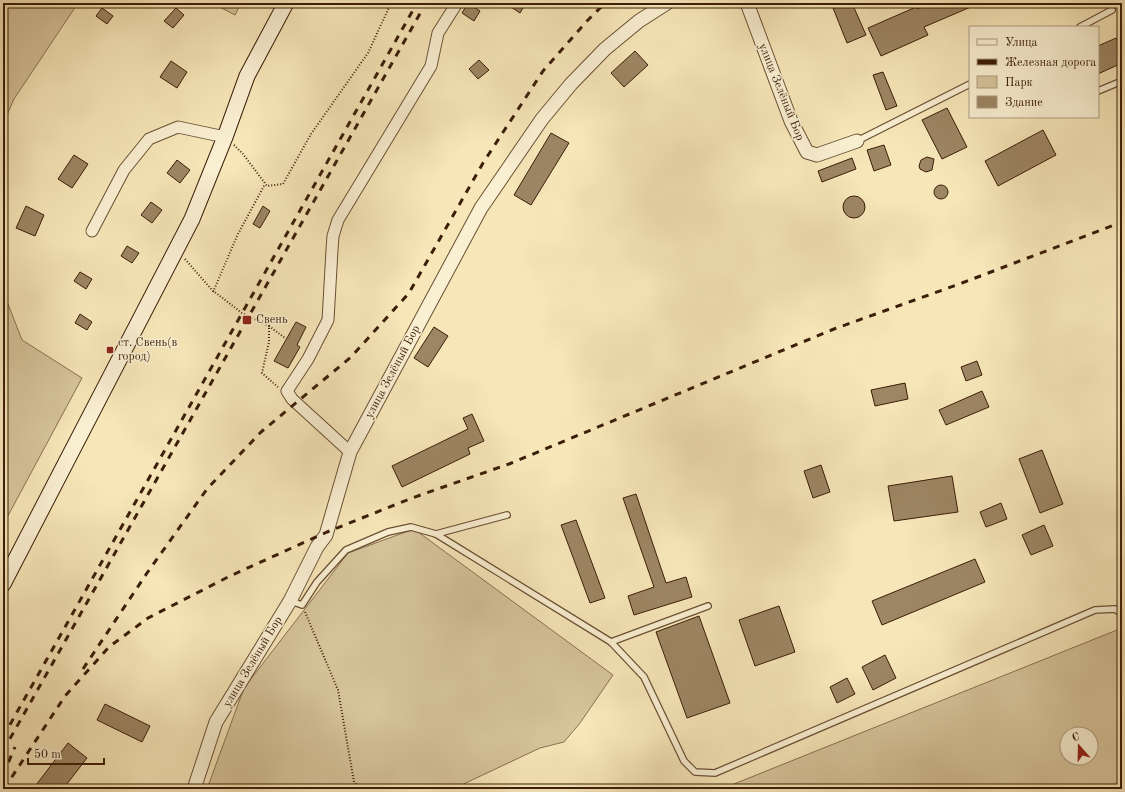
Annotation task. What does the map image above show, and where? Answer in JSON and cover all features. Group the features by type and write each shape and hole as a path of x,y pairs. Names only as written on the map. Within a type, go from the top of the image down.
{"main road":[{"path":"3,584 192,219 225,137 247,76 286,3"}],"street":[{"path":"350,452 288,395 288,388 308,359 328,320 333,236 338,220 431,66 438,33 457,3"},
{"name":"улица Зелёный Бор","path":"194,789 216,722 296,603 327,532 350,452 481,208 542,119 571,84 605,49 639,21 667,3"},
{"name":"улица Зелёный Бор","path":"747,3 791,121 807,152 817,155 857,140"},
{"path":"92,231 124,170 149,139 178,127 225,137"}],"lane":[{"path":"1082,26 1112,10"},
{"path":"1099,91 1122,81"},
{"path":"857,140 969,84"},
{"path":"436,534 507,515"},
{"path":"296,603 346,550 388,532 411,527 436,534 611,642 644,677 684,761 695,772 714,773 1095,610 1115,610 1122,614"},
{"path":"611,642 708,606"}],"path":[{"path":"225,137 243,154 267,186 282,184 311,134 368,53 391,3"},
{"path":"213,292 238,234 265,184"},
{"path":"182,255 213,292 242,313 269,326 285,338"},
{"path":"269,326 269,342 262,373 288,395"},
{"path":"296,603 338,690 354,782 360,789"}],"green space":[{"path":"3,3 78,3 14,99 3,124"},
{"path":"212,3 241,3 235,15"},
{"path":"3,291 22,340 82,378 3,525"},
{"path":"414,529 613,675 580,723 564,742 540,748 453,789 207,789 244,688 348,553"},
{"path":"1122,628 1122,789 734,789 734,784"}],"building":[{"path":"468,3 480,11 474,21 462,13"},
{"path":"505,3 526,3 520,13"},
{"path":"831,3 852,3 866,35 847,43"},
{"path":"931,3 980,3 924,27 928,35 881,56 868,28 916,7 917,9"},
{"path":"102,8 113,16 107,24 96,16"},
{"path":"176,8 184,15 173,28 164,21"},
{"path":"1116,38 1122,51 1122,63 1099,74 1099,46"},
{"path":"635,51 648,65 624,87 611,73"},
{"path":"479,60 489,70 478,79 469,69"},
{"path":"171,61 187,72 177,88 160,77"},
{"path":"883,72 897,106 886,110 873,75"},
{"path":"947,108 967,147 942,159 922,120"},
{"path":"1043,130 1056,155 998,186 985,161"},
{"path":"551,133 569,143 531,205 514,195"},
{"path":"884,145 891,165 874,171 867,150"},
{"path":"74,155 88,164 72,188 58,179"},
{"path":"927,157 934,159 932,170 926,172 920,169 919,166 921,160"},
{"path":"852,158 856,169 822,182 818,171"},
{"path":"177,160 190,170 180,183 167,173"},
{"path":"941,185 946,187 948,192 946,197 941,199 936,197 934,192 936,187"},
{"path":"854,196 862,199 865,207 862,215 854,218 846,215 843,207 846,199"},
{"path":"151,202 162,210 152,223 141,215"},
{"path":"26,206 44,215 35,236 16,228"},
{"path":"263,206 270,211 260,228 253,224"},
{"path":"127,246 139,253 132,263 121,256"},
{"path":"80,272 92,279 86,289 74,281"},
{"path":"80,314 92,322 87,330 75,323"},
{"path":"296,322 306,327 297,345 300,347 288,368 274,361"},
{"path":"434,327 448,336 428,367 414,358"},
{"path":"977,361 982,375 966,381 961,367"},
{"path":"905,383 908,399 875,406 871,390"},
{"path":"982,391 989,407 946,425 939,410"},
{"path":"472,414 484,441 468,448 470,454 402,487 392,466 468,429 463,418"},
{"path":"1042,450 1063,504 1040,513 1019,459"},
{"path":"821,465 830,492 813,498 804,471"},
{"path":"952,476 958,512 894,521 888,486"},
{"path":"636,494 666,583 686,577 692,597 634,615 628,596 654,587 623,498"},
{"path":"1001,503 1007,519 986,527 980,512"},
{"path":"576,520 605,598 590,603 561,525"},
{"path":"1044,525 1053,546 1031,555 1022,535"},
{"path":"975,559 985,582 882,625 872,601"},
{"path":"779,606 795,652 755,666 739,620"},
{"path":"699,616 730,703 687,718 656,632"},
{"path":"885,655 896,678 873,690 862,667"},
{"path":"847,678 855,694 837,703 830,687"},
{"path":"105,704 150,726 142,742 97,720"},
{"path":"68,743 87,758 63,789 33,789"}],"railway":[{"path":"3,737 417,3"},
{"path":"3,751 426,3"},
{"path":"83,669 147,573 207,489 261,432 351,357 409,293 483,163 543,71 605,3"},
{"path":"4,789 65,696 109,647 148,618 230,576 327,532 412,498 509,464 834,329 962,283 1122,222"},
{"path":"3,775 15,747"}],"place":[{"name":"Свень","path":"247,320"},
{"name":"ст. Свень(в город)","path":"110,350"}]}
